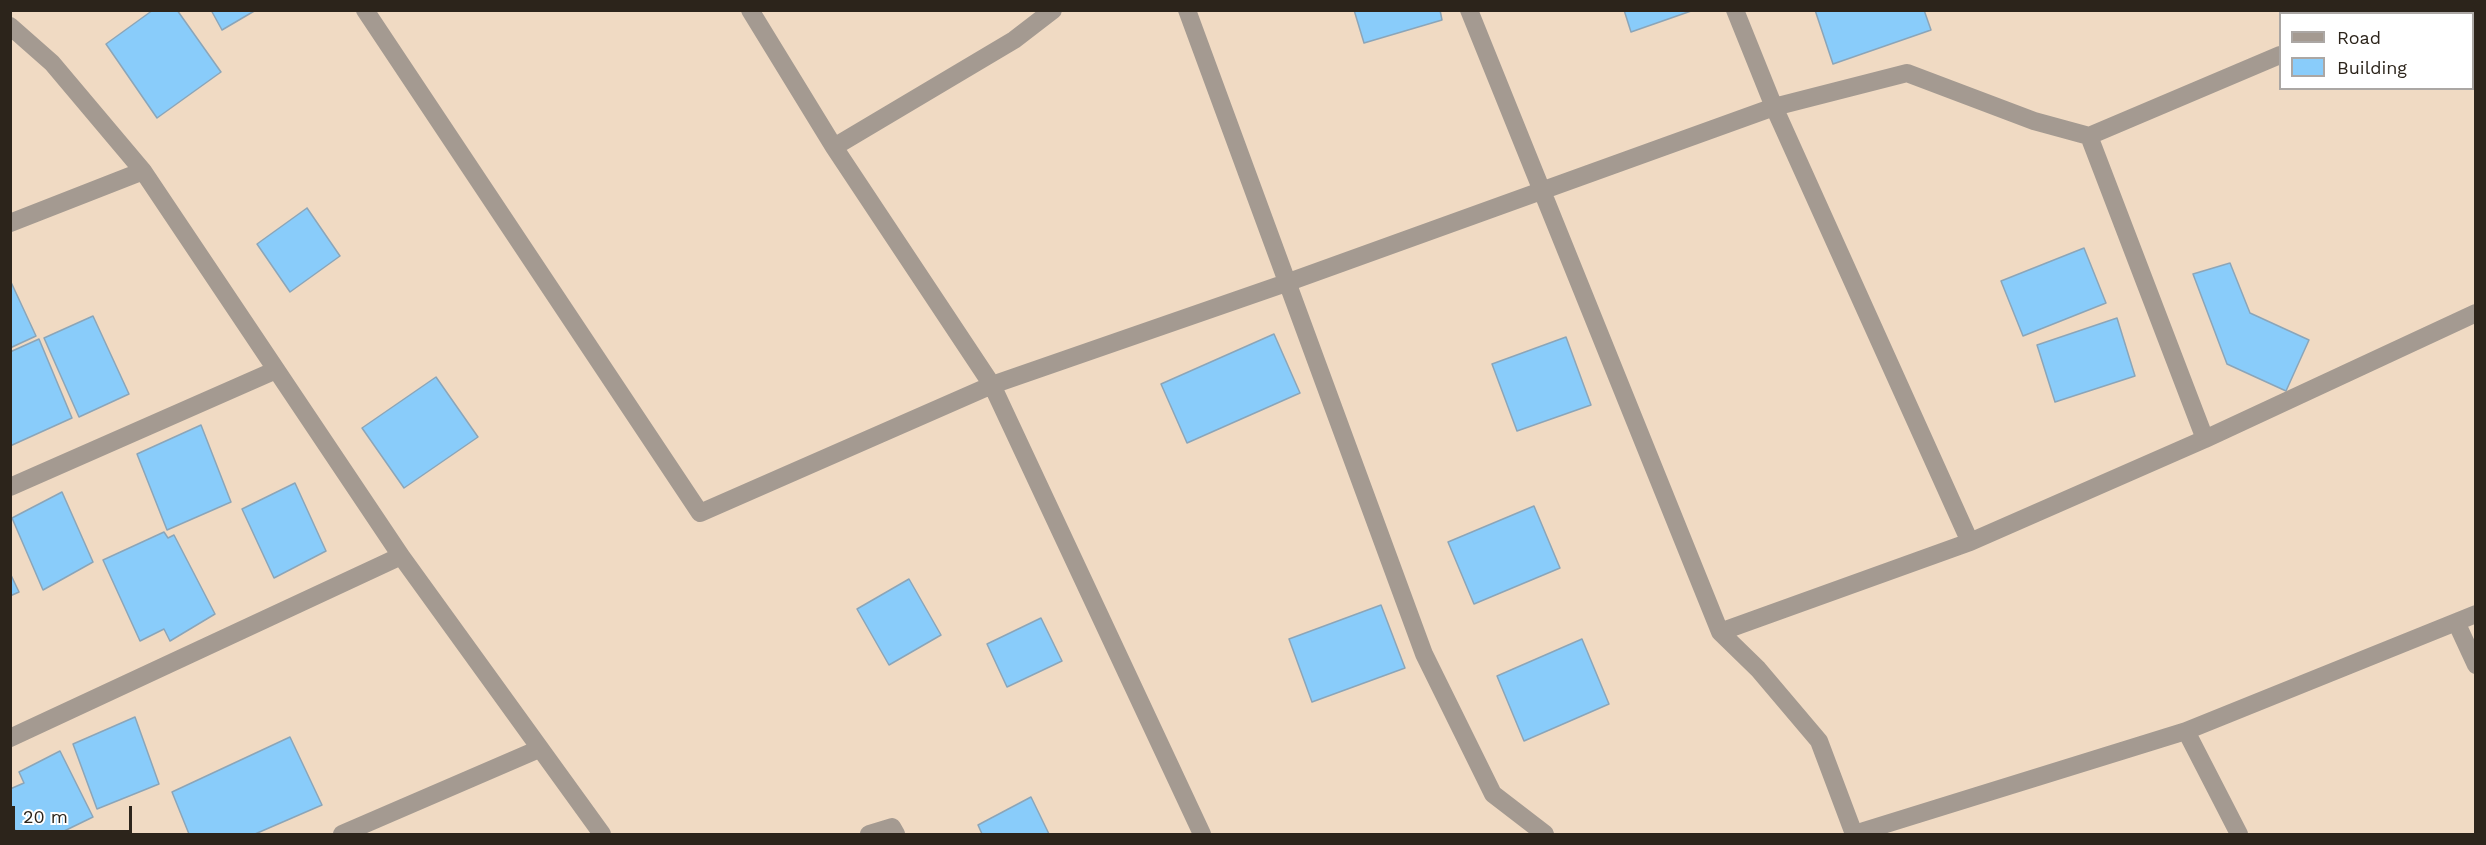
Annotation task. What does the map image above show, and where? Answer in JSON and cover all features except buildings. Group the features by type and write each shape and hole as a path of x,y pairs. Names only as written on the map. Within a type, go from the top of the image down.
{"street":[{"path":"365,10 700,513 992,385 1286,283 1774,107 1906,73 2034,122 2089,136 2279,55"},
{"path":"750,10 834,147 992,385 1202,834"},
{"path":"834,147 1014,40 1053,10"},
{"path":"1187,10 1424,654 1492,794 1545,834"},
{"path":"1469,10 1719,632 1758,669 1819,741 1854,834 2186,731 2457,624 2475,614"},
{"path":"1735,10 1774,107 1970,542"},
{"path":"10,26 52,63 143,171 401,556 602,834"},
{"path":"2089,136 2205,439"},
{"path":"10,223 143,171"},
{"path":"1719,632 1970,542 2205,439 2475,313"},
{"path":"10,487 276,370"},
{"path":"10,738 401,556"},
{"path":"2457,624 2475,665"},
{"path":"2186,731 2240,834"},
{"path":"342,834 539,749"},
{"path":"869,834 892,827 897,834"}]}
